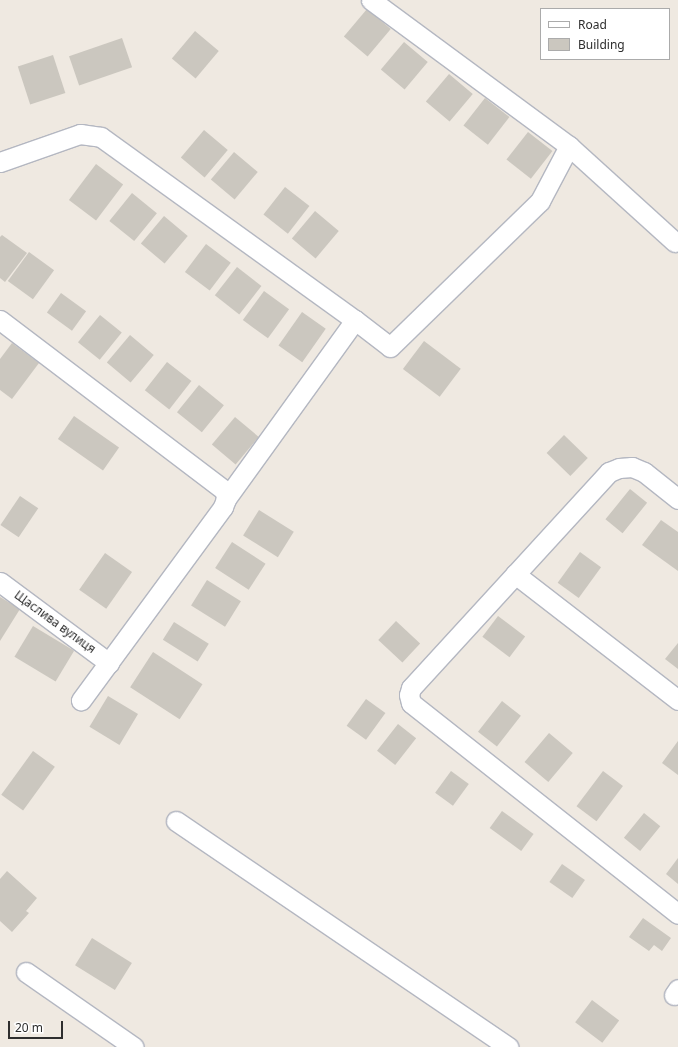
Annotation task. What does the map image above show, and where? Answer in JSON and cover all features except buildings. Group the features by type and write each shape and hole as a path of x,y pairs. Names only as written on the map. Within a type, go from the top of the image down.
{"street":[{"path":"371,0 568,146 675,242"},
{"path":"0,162 80,134 101,137 355,320 390,347 540,201 568,146"},
{"path":"0,320 225,491 226,499"},
{"path":"81,700 223,507 226,499 355,320"},
{"path":"678,499 644,472 632,466 619,468 609,472 410,688 409,695 411,703 678,914"},
{"path":"515,574 678,700"},
{"name":"Щаслива вулиця","path":"0,582 109,662"},
{"path":"176,821 508,1047"},
{"path":"26,972 134,1047"}]}
